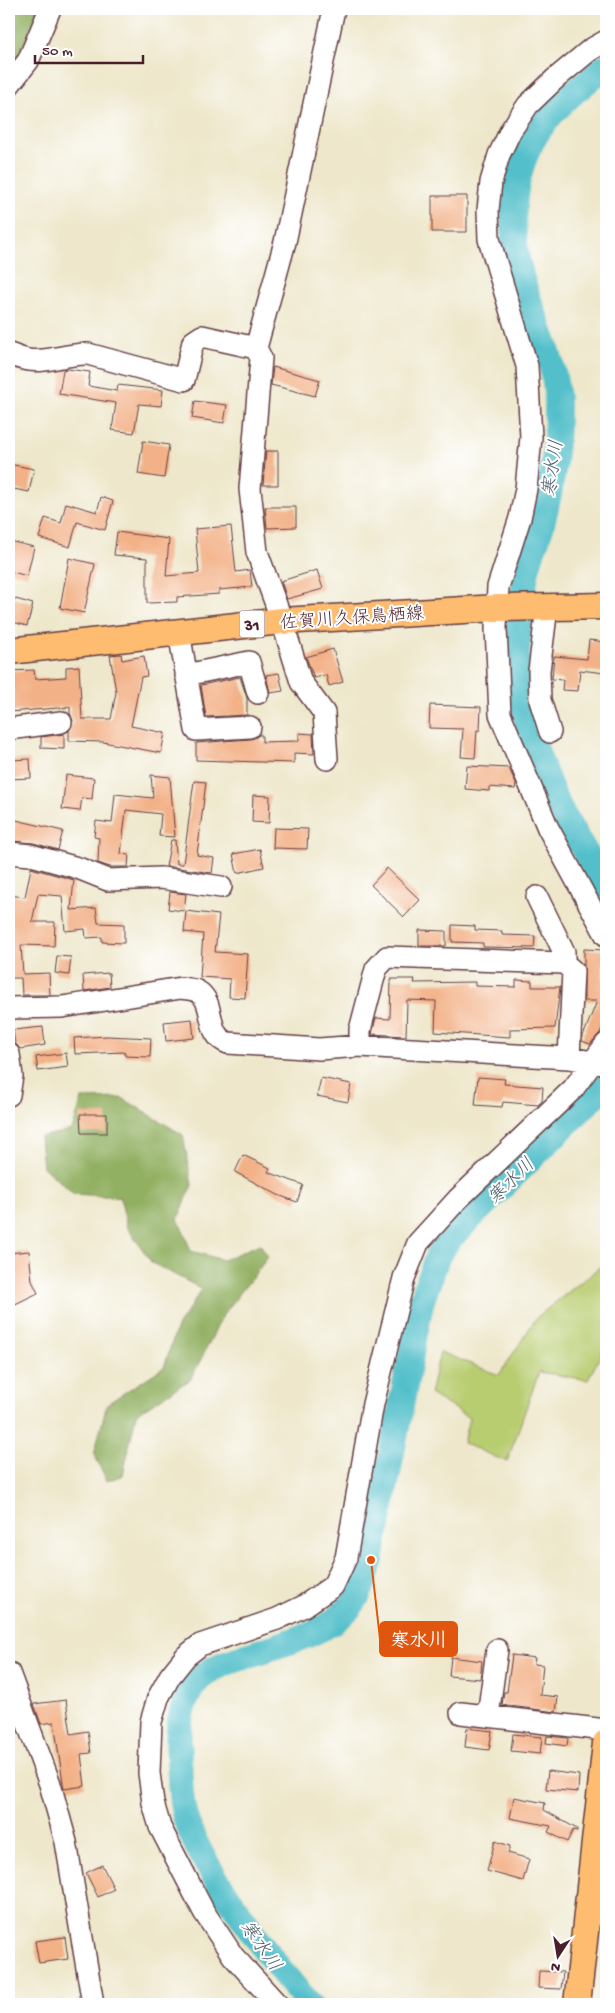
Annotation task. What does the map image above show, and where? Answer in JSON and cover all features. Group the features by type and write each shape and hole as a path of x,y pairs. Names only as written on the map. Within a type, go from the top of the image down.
{"main road":[{"name":"佐賀川久保鳥栖線","path":"9,651 282,621 496,608 606,606"},
{"path":"577,2004 596,1914 606,1743"}],"street":[{"path":"9,85 28,61 50,9"},
{"path":"328,759 324,713 301,682 282,621 257,552 251,498 261,358 256,348 286,242 334,9"},
{"path":"606,40 590,50 528,105 510,130 499,155 491,182 488,210 489,239 527,366 531,437 526,489 520,518 498,587 496,608 500,714 548,828 606,936"},
{"path":"9,354 28,360 42,360 88,354 184,380 193,342 202,336 256,348"},
{"path":"547,607 539,671 540,700 550,732"},
{"path":"179,632 196,730 250,727"},
{"path":"186,675 249,662 258,693"},
{"path":"9,729 61,722"},
{"path":"9,853 31,855 78,868 108,880 161,878 221,887"},
{"path":"537,897 564,952 564,963"},
{"path":"360,1046 360,1030 376,969 387,957 564,963 573,971 569,1058"},
{"path":"9,1008 62,1007 181,988 197,991 206,1002 215,1034 220,1040 228,1043 318,1049 360,1046 569,1058 601,1063"},
{"path":"276,2004 233,1956 209,1919 160,1828 153,1803 149,1773 151,1722 158,1698 170,1676 186,1656 200,1645 286,1615 320,1597 333,1586 346,1558 373,1404 404,1278 418,1243 458,1198 601,1063 606,1044"},
{"path":"9,1054 12,1076 9,1094"},
{"path":"488,1716 497,1650"},
{"path":"9,1673 50,1784 66,1842 93,2004"},
{"path":"461,1713 606,1730"}],"green space":[{"path":"9,9 39,9 15,64 9,70"},
{"path":"122,1098 183,1135 192,1185 178,1219 191,1251 223,1260 260,1244 268,1257 223,1315 191,1379 136,1414 123,1475 107,1481 94,1454 107,1404 164,1367 177,1327 202,1289 152,1263 127,1227 120,1197 74,1194 43,1167 40,1137 72,1130 82,1099"},
{"path":"606,1262 606,1344 588,1380 539,1372 507,1462 463,1443 469,1418 430,1394 440,1352 499,1375 537,1317"}],"building":[{"path":"432,196 467,196 467,232 432,232"},
{"path":"273,367 320,380 315,396 271,385"},
{"path":"63,370 90,372 88,386 117,391 118,385 163,390 161,406 139,404 134,433 112,430 116,403 59,394"},
{"path":"195,401 227,405 224,423 192,418"},
{"path":"143,441 169,445 164,478 138,474"},
{"path":"266,451 278,451 278,485 263,485"},
{"path":"9,464 34,469 29,492 9,488"},
{"path":"101,497 113,501 105,530 77,522 70,547 39,538 45,518 61,523 66,503 97,512"},
{"path":"265,507 296,507 296,527 267,528"},
{"path":"231,526 236,572 250,570 252,587 219,590 219,594 177,597 177,602 147,603 147,558 114,555 117,532 169,539 166,576 199,573 195,529"},
{"path":"9,541 34,547 27,576 9,571"},
{"path":"69,558 95,564 84,613 60,608"},
{"path":"317,570 323,589 287,599 281,581"},
{"path":"9,597 33,604 27,626 9,621"},
{"path":"589,640 606,642 605,673 580,670 578,691 562,690 563,680 552,679 554,656 587,659"},
{"path":"333,649 343,682 329,686 326,675 314,678 306,657"},
{"path":"121,654 122,660 144,656 147,676 141,677 131,726 165,733 161,753 103,742 69,741 69,731 73,721 70,707 9,712 9,671 34,670 35,679 66,677 66,667 79,666 82,719 111,719 116,692 110,655"},
{"path":"279,673 283,691 270,693 266,675"},
{"path":"240,677 247,698 247,715 206,717 201,685"},
{"path":"430,705 481,707 480,730 477,730 475,758 461,757 463,729 429,728"},
{"path":"299,733 313,734 314,754 294,753 294,763 196,760 196,743 251,739 259,735 262,735 262,742 299,741"},
{"path":"64,734 64,749 41,748 41,737"},
{"path":"30,759 31,778 9,779 9,760"},
{"path":"467,766 509,768 516,784 515,789 489,787 489,791 465,789"},
{"path":"66,775 94,778 92,799 82,798 80,811 62,809"},
{"path":"151,775 170,777 175,837 159,836 161,814 126,810 121,854 129,855 128,867 110,867 98,863 99,838 94,837 96,821 112,823 115,794 153,798"},
{"path":"194,781 206,782 197,855 214,858 212,873 166,866 171,840 175,840 177,864 183,864"},
{"path":"253,795 270,796 269,823 252,822"},
{"path":"16,820 63,831 58,850 34,843 12,841"},
{"path":"274,828 308,829 307,849 273,848"},
{"path":"260,849 264,867 237,873 233,854"},
{"path":"31,868 74,880 71,910 96,908 98,923 124,924 124,943 102,942 102,937 86,938 85,929 65,931 62,896 38,894 32,922 55,922 54,946 21,945 23,974 49,973 50,995 22,995 21,978 9,978 9,895 25,897"},
{"path":"387,868 420,900 404,917 371,885"},
{"path":"170,892 186,894 184,911 168,909"},
{"path":"186,911 219,915 215,952 248,954 245,998 229,997 230,979 200,977 203,934 184,932"},
{"path":"452,925 475,926 475,930 502,931 502,935 535,936 534,948 483,947 483,943 452,942"},
{"path":"419,930 446,931 446,946 419,946"},
{"path":"584,949 604,950 603,979 606,979 606,1019 600,1033 590,1044 582,1041 597,1001 584,1001"},
{"path":"57,956 71,957 69,975 55,973"},
{"path":"109,973 110,987 84,991 83,975"},
{"path":"391,979 415,979 414,983 475,982 475,986 516,987 516,980 532,981 532,987 560,987 555,1028 510,1029 510,1037 435,1032 436,1001 407,1000 406,1036 372,1034 376,1018 390,1019"},
{"path":"192,1019 194,1038 166,1041 164,1022"},
{"path":"43,1027 45,1045 20,1049 15,1043 13,1030"},
{"path":"107,1036 151,1038 150,1057 125,1056 125,1052 75,1054 74,1038"},
{"path":"66,1053 68,1067 38,1071 36,1057"},
{"path":"478,1077 505,1079 504,1084 543,1087 542,1101 538,1105 503,1102 502,1107 475,1105"},
{"path":"321,1078 351,1084 348,1102 317,1096"},
{"path":"80,1114 107,1114 107,1133 81,1133"},
{"path":"243,1155 270,1168 268,1172 303,1185 297,1202 278,1195 235,1172"},
{"path":"29,1251 32,1281 38,1293 9,1307 9,1253"},
{"path":"512,1655 535,1658 534,1664 543,1665 540,1695 558,1697 556,1712 502,1705 504,1692 507,1692"},
{"path":"451,1657 482,1661 480,1679 449,1676"},
{"path":"66,1700 71,1734 88,1731 91,1753 81,1754 85,1786 64,1789 54,1722 41,1724 34,1704"},
{"path":"467,1728 492,1731 489,1750 465,1747"},
{"path":"513,1734 542,1737 540,1754 511,1751"},
{"path":"547,1736 568,1738 567,1746 546,1743"},
{"path":"548,1771 579,1775 578,1792 546,1789"},
{"path":"514,1797 545,1803 544,1810 577,1829 577,1831 573,1830 567,1842 548,1832 551,1826 510,1818"},
{"path":"495,1841 510,1846 508,1853 529,1859 523,1881 487,1871"},
{"path":"102,1865 114,1889 98,1897 86,1873"},
{"path":"65,1937 68,1959 39,1963 35,1941"},
{"path":"539,1971 563,1972 561,1989 538,1988"}],"waterway":[{"name":"寒水川","path":"606,66 558,107 533,140 519,177 513,217 514,237 521,276 545,342 554,375 557,413 555,454 549,496 530,557 523,594 518,641 518,680 533,741 555,799 606,887"},
{"name":"寒水川","path":"309,2004 281,1971 246,1923 210,1869 192,1835 185,1815 180,1781 179,1725 184,1705 193,1686 210,1671 227,1663 300,1638 327,1626 339,1618 353,1603 371,1560 421,1303 438,1255 449,1239 606,1085"}],"place":[{"name":"寒水川","path":"371,1560"}]}
